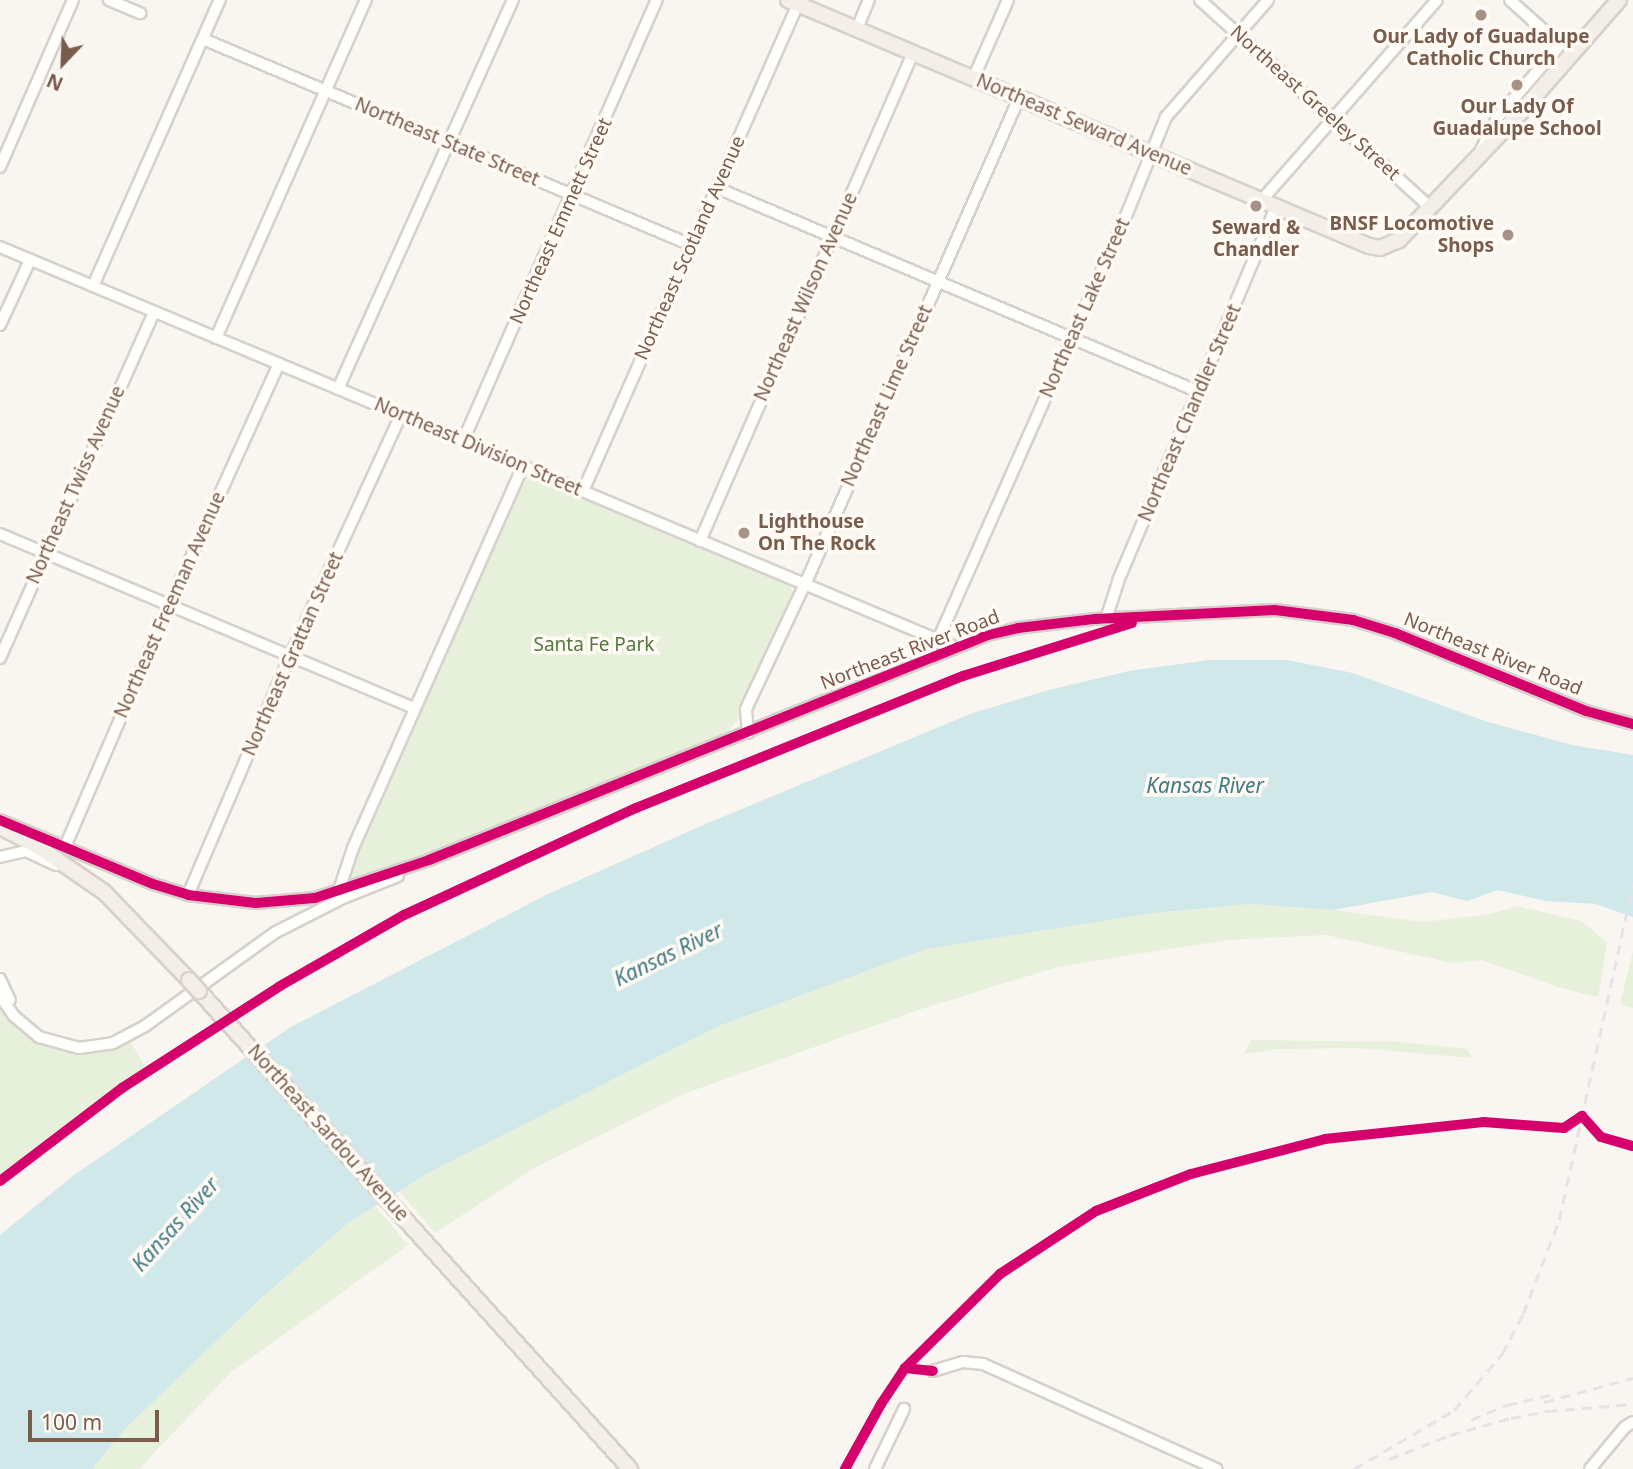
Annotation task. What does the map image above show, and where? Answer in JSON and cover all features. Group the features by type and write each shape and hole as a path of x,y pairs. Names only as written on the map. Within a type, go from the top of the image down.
{"main road":[{"path":"1430,207 1619,0"},
{"name":"Northeast Seward Avenue","path":"793,2 1019,98 1154,149 1261,201 1369,246 1380,248 1399,240 1430,207"},
{"name":"Northeast Sardou Avenue","path":"0,827 37,846 80,875 122,909 630,1469"}],"street":[{"path":"0,167 73,0"},
{"path":"109,0 140,13"},
{"path":"93,286 220,0"},
{"path":"216,338 366,0"},
{"path":"338,389 513,0"},
{"name":"Northeast Emmett Street","path":"463,441 657,0"},
{"path":"857,29 869,0"},
{"path":"974,79 1008,0"},
{"name":"Northeast Greeley Street","path":"1200,0 1430,207"},
{"name":"Northeast Lake Street","path":"938,640 1169,113 1268,0"},
{"path":"1261,201 1437,0"},
{"path":"1475,160 1497,118 1560,45 1510,0"},
{"name":"Northeast Scotland Avenue","path":"583,491 717,188 793,2"},
{"name":"Northeast State Street","path":"203,39 691,245"},
{"name":"Northeast Wilson Avenue","path":"700,541 913,53"},
{"name":"Northeast Lime Street","path":"748,733 746,709 1019,98"},
{"path":"717,188 1199,392"},
{"name":"Northeast Chandler Street","path":"1106,619 1118,581 1276,207"},
{"name":"Northeast Division Street","path":"0,247 955,648"},
{"path":"0,325 30,260"},
{"name":"Northeast Twiss Avenue","path":"0,658 154,312"},
{"name":"Northeast Freeman Avenue","path":"65,847 169,606 279,364"},
{"name":"Northeast Grattan Street","path":"188,895 290,656 401,415"},
{"path":"0,979 15,1007 42,1030 78,1040 106,1039 141,1021 267,932 340,890 353,848 523,466"},
{"path":"0,534 414,708"},
{"name":"Northeast River Road","path":"340,890 429,860 955,648 1018,628 1106,619 1275,610 1353,620 1395,633 1586,710 1633,724"},
{"path":"0,820 153,884 188,895 236,902 276,903 315,898 340,890"},
{"path":"0,858 26,851 80,875"},
{"path":"0,996 14,1016 39,1037 79,1048 113,1044 145,1026 276,932 429,860"},
{"path":"933,1371 963,1362 983,1364 1217,1469"},
{"path":"876,1469 904,1409"},
{"path":"1590,1469 1632,1422"}],"green space":[{"name":"Santa Fe Park","path":"530,473 790,583 793,596 738,719 723,738 427,856 354,881 348,877 350,868 522,481"},
{"path":"1251,904 1333,910 1423,922 1492,914 1517,906 1581,921 1607,942 1598,997 1558,987 1482,960 1452,963 1326,935 1226,940 1057,967 924,1008 686,1093 534,1168 435,1233 399,1191 430,1172 719,1026 926,949 1153,913"},
{"path":"1633,951 1633,1008 1620,1004"},
{"path":"0,1005 13,1026 36,1040 59,1049 92,1052 130,1041 148,1071 0,1181"},
{"path":"1251,1040 1400,1042 1467,1049 1473,1058 1358,1048 1276,1049 1244,1054"},
{"path":"375,1206 408,1245 230,1373 139,1469 92,1469 126,1428 259,1300 348,1223"}],"water":[{"name":"Kansas River","path":"1209,660 1287,660 1353,673 1488,722 1572,745 1633,755 1633,917 1595,904 1546,901 1498,890 1467,901 1432,892 1333,910 1251,904 1153,913 926,949 719,1026 430,1172 348,1223 259,1300 126,1428 92,1469 0,1469 0,1235 74,1175 289,1028 546,895 708,823 970,714 1049,690 1129,671"}],"railway":[{"path":"1354,1469 1454,1410 1502,1354 1523,1314 1559,1220 1633,884"},
{"path":"1544,1402 1633,1378"},
{"path":"1471,1420 1507,1405 1554,1394"},
{"path":"1389,1459 1450,1435 1511,1418 1548,1411 1633,1404"}],"cycle path":[{"path":"0,820 153,884 188,895 256,903 315,898 429,860 988,635 1018,628 1095,619 1275,610 1353,620 1395,633 1586,711 1633,724"},
{"path":"0,1181 122,1088 280,986 404,915 636,808 963,676 1132,623"},
{"path":"905,1368 1000,1274 1096,1211 1191,1174 1325,1139 1483,1122 1564,1128 1582,1116 1601,1137 1633,1146"},
{"path":"845,1469 881,1404 905,1368 933,1371"}],"place":[{"name":"Our Lady of Guadalupe Catholic Church","path":"1481,15"},
{"name":"Our Lady Of Guadalupe School","path":"1517,85"},
{"name":"Seward & Chandler","path":"1256,206"},
{"name":"BNSF Locomotive Shops","path":"1508,235"},
{"name":"Lighthouse On The Rock","path":"744,533"}]}
